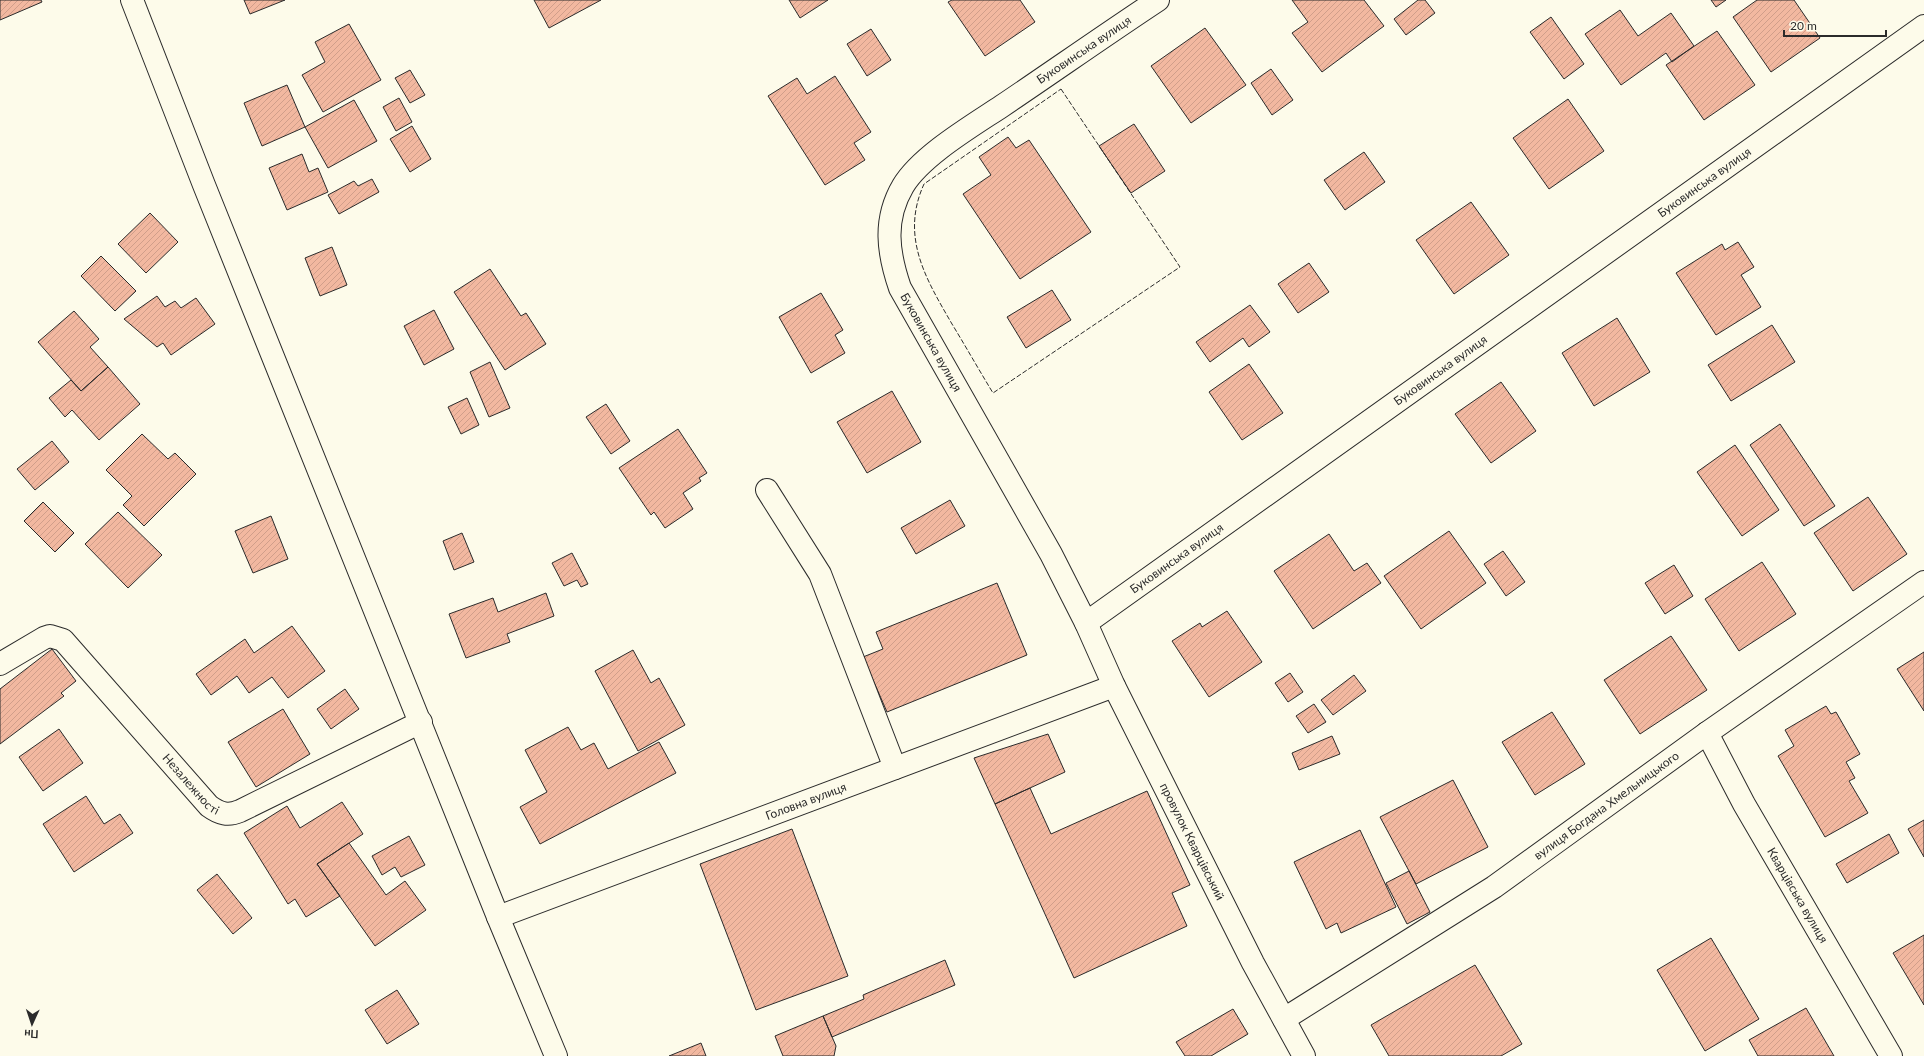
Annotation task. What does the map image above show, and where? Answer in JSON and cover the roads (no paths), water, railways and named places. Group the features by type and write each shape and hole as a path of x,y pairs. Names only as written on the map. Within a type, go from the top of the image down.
{"street":[{"path":"132,0 204,185 498,918 556,1056"},
{"name":"Буковинська вулиця","path":"1158,0 929,158 904,185 896,199 891,217 889,253 900,288 1051,554 1086,623 1924,26"},
{"path":"767,490 820,574 895,768"},
{"name":"вулиця Богдана Хмельницького","path":"1284,1019 1494,887 1707,733 1924,582"},
{"name":"провулок Кварцівський","path":"1086,623 1114,686 1253,963 1304,1056"},
{"name":"Незалежності","path":"0,664 44,638 50,636 63,640 210,806 224,814 240,812 420,722"},
{"name":"Головна вулиця","path":"498,918 1114,686"},
{"name":"Кварцівська вулиця","path":"1707,733 1744,804 1891,1056"}]}
